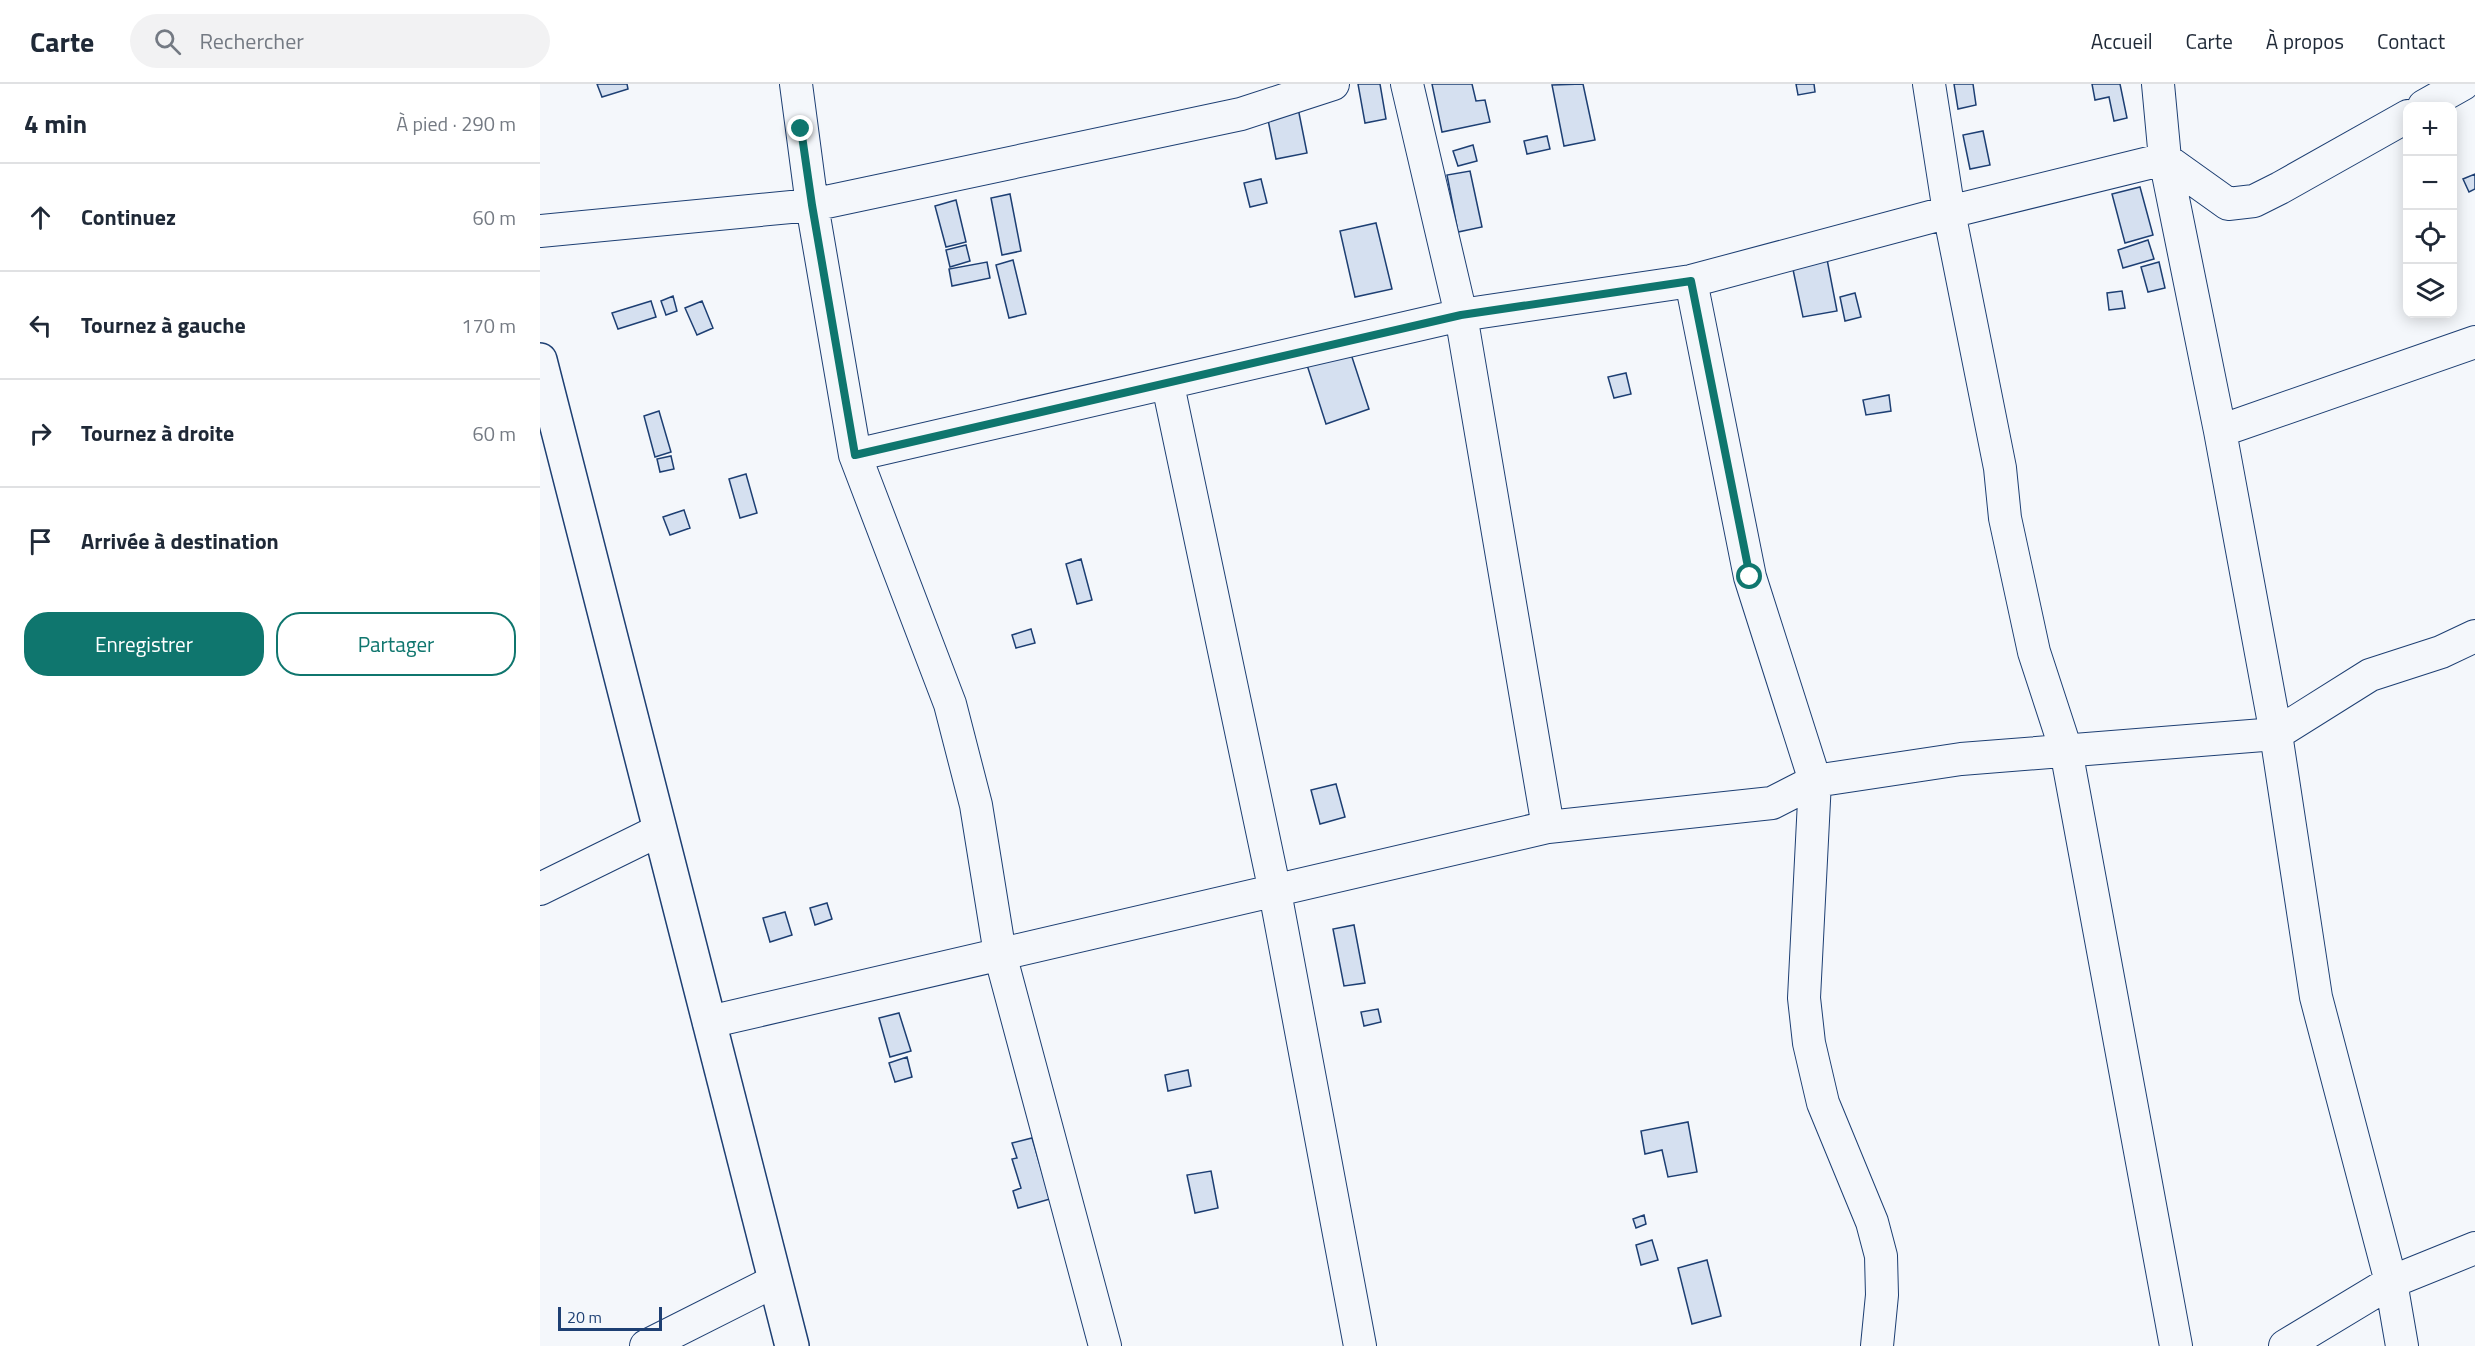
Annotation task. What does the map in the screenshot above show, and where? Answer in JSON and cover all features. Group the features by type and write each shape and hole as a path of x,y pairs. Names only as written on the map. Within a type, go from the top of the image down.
{"street":[{"path":"796,84 812,205 855,455 950,704 976,805 1000,954 1105,1346"},
{"path":"540,231 812,205 1241,114 1333,84"},
{"path":"1407,84 1461,315 1548,827"},
{"path":"1929,84 1949,212 2000,468 2005,518 2034,652 2066,750 2176,1346"},
{"path":"2158,84 2165,159 2220,431 2276,734 2316,997 2391,1282 2402,1346"},
{"path":"2431,102 2463,84"},
{"path":"855,455 1168,385 1461,315 1691,281 1949,212 2165,159 2228,204 2254,201 2280,189 2403,119"},
{"path":"1691,281 1750,577 1815,781 1804,998 1809,1042 1823,1103 1872,1222 1881,1256 1882,1295 1877,1346"},
{"path":"2220,431 2475,342"},
{"path":"540,360 792,1346"},
{"path":"1168,385 1275,892 1360,1346"},
{"path":"709,1022 1548,827 1772,803 1815,781 1961,759 2276,734 2370,675 2441,652 2475,636"},
{"path":"540,889 660,830"},
{"path":"2285,1346 2391,1282 2475,1248"},
{"path":"646,1346 775,1281"}],"building":[{"path":"597,84 627,84 628,89 602,97"},
{"path":"1358,84 1380,84 1386,119 1365,123"},
{"path":"1432,84 1472,84 1476,101 1485,100 1490,122 1442,132"},
{"path":"1583,84 1595,140 1564,146 1552,85"},
{"path":"1796,84 1814,84 1815,92 1798,95"},
{"path":"1954,84 1973,84 1976,105 1958,109"},
{"path":"2092,84 2120,84 2127,118 2114,121 2109,97 2095,100"},
{"path":"1297,103 1307,153 1276,159 1266,110"},
{"path":"1983,131 1990,165 1970,169 1963,135"},
{"path":"1547,136 1550,149 1527,154 1524,141"},
{"path":"1473,145 1477,161 1458,166 1453,151"},
{"path":"1470,171 1482,227 1458,232 1447,175"},
{"path":"2475,174 2475,189 2469,192 2463,179"},
{"path":"1261,179 1267,203 1250,207 1244,183"},
{"path":"2140,187 2153,235 2125,243 2112,194"},
{"path":"1010,194 1021,251 1002,255 991,198"},
{"path":"956,200 966,242 946,247 935,206"},
{"path":"1376,223 1392,289 1355,297 1340,231"},
{"path":"2148,240 2154,259 2123,268 2118,250"},
{"path":"966,245 970,261 950,267 946,250"},
{"path":"1826,254 1837,311 1803,317 1791,260"},
{"path":"1013,260 1026,314 1009,318 996,265"},
{"path":"987,262 990,278 952,286 949,269"},
{"path":"2159,262 2165,288 2148,292 2141,267"},
{"path":"2122,291 2125,308 2109,310 2107,293"},
{"path":"1855,293 1861,317 1845,321 1840,297"},
{"path":"673,296 677,311 666,315 661,301"},
{"path":"651,301 656,317 618,329 612,313"},
{"path":"702,301 713,328 697,335 685,308"},
{"path":"1350,351 1369,409 1326,424 1307,365"},
{"path":"1626,373 1631,394 1614,398 1608,377"},
{"path":"1889,395 1891,411 1866,415 1863,400"},
{"path":"659,411 671,452 655,457 644,416"},
{"path":"671,456 674,469 660,472 657,459"},
{"path":"746,474 757,513 740,518 729,479"},
{"path":"684,510 690,528 670,535 663,517"},
{"path":"1081,559 1092,600 1077,604 1066,564"},
{"path":"1031,629 1035,643 1016,648 1012,635"},
{"path":"1336,784 1345,817 1320,824 1311,790"},
{"path":"827,903 832,919 815,925 810,908"},
{"path":"785,912 792,935 770,942 763,918"},
{"path":"1354,925 1365,983 1344,986 1333,929"},
{"path":"1378,1009 1381,1022 1364,1026 1361,1012"},
{"path":"899,1013 911,1051 890,1057 879,1018"},
{"path":"907,1057 912,1077 895,1082 889,1063"},
{"path":"1188,1070 1191,1086 1168,1091 1165,1075"},
{"path":"1688,1122 1697,1172 1668,1177 1662,1150 1645,1154 1641,1131"},
{"path":"1032,1138 1050,1199 1018,1208 1013,1191 1021,1188 1012,1159 1017,1158 1012,1143"},
{"path":"1211,1171 1218,1208 1195,1213 1187,1175"},
{"path":"1644,1215 1646,1224 1636,1228 1633,1219"},
{"path":"1652,1240 1658,1260 1641,1265 1636,1245"},
{"path":"1707,1260 1721,1316 1692,1324 1678,1268"}],"route":[{"path":"801,129 855,455 1168,385 1461,315 1691,281 1750,577"}]}
